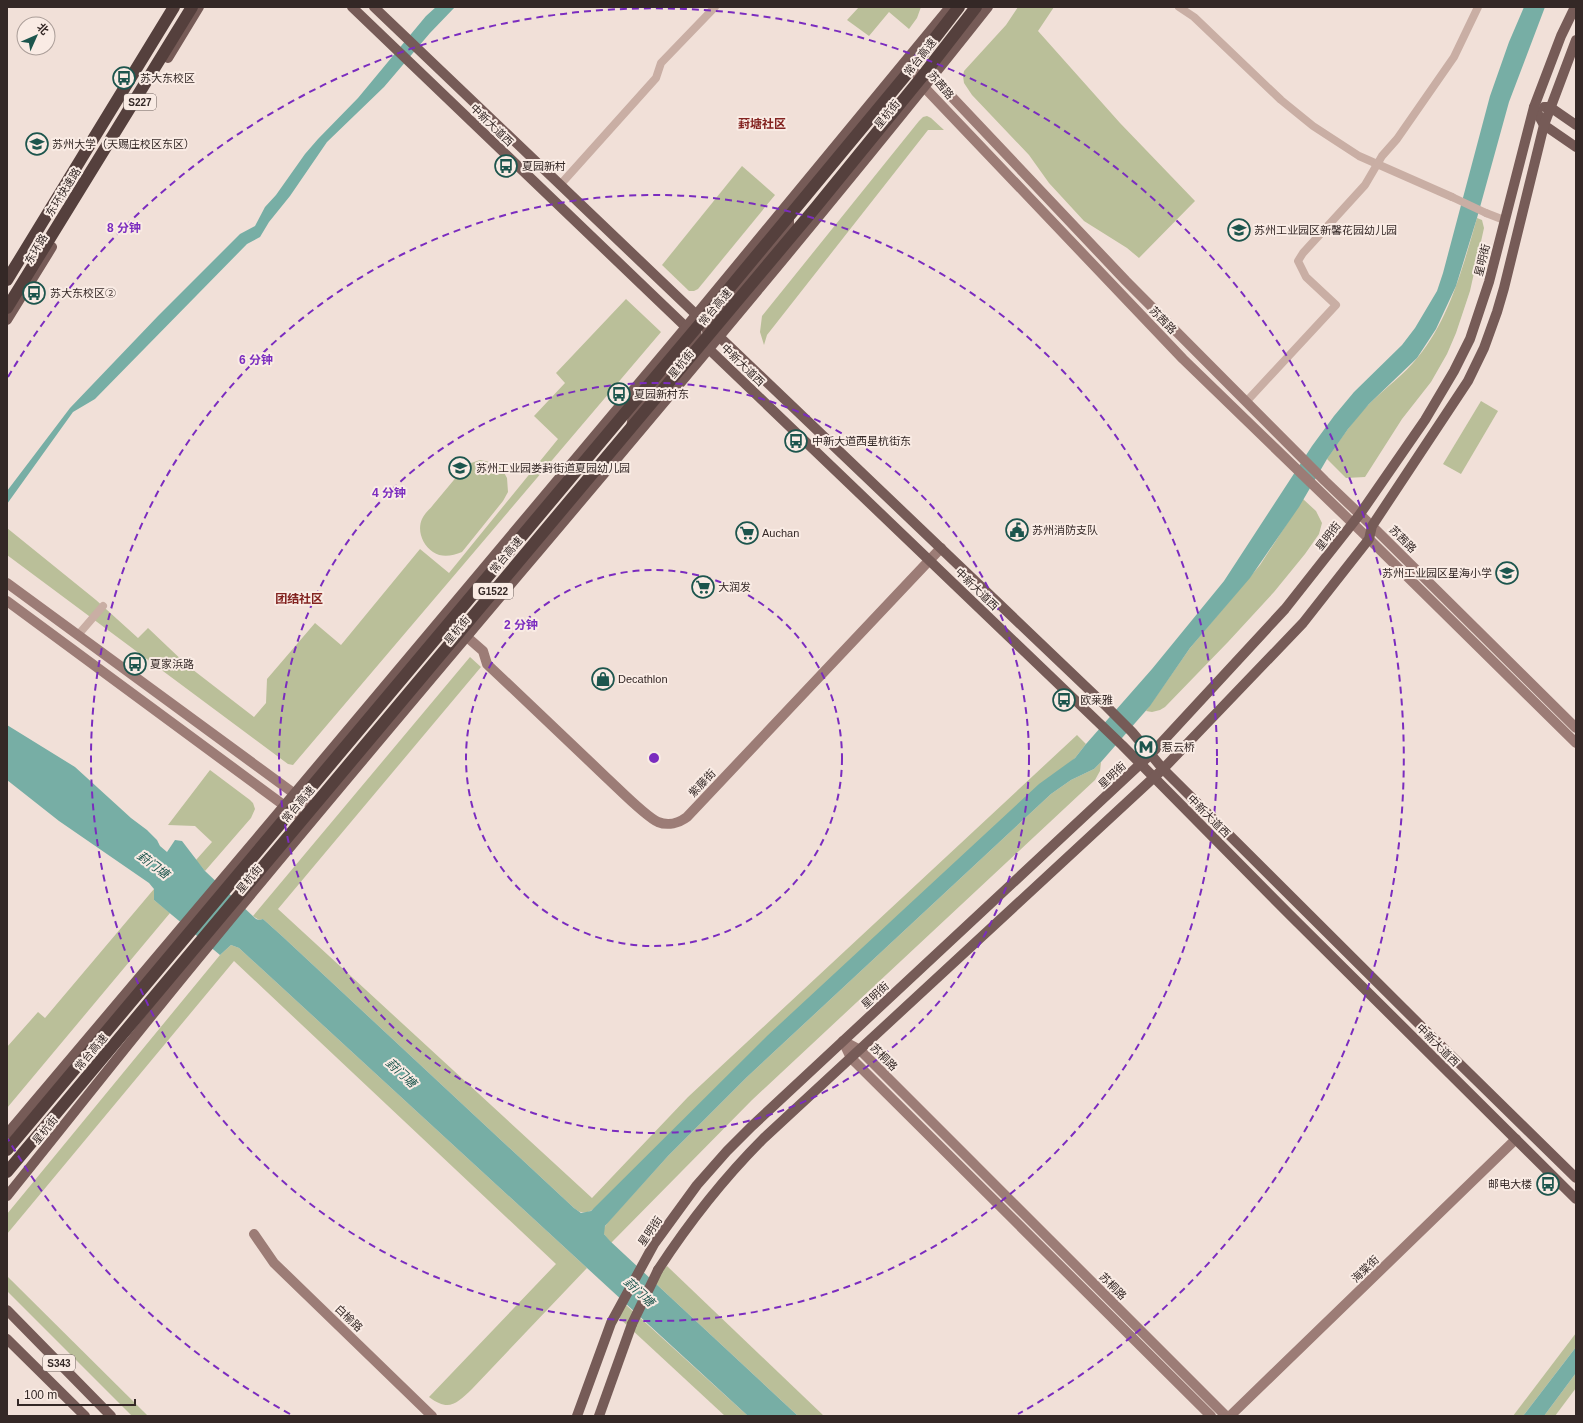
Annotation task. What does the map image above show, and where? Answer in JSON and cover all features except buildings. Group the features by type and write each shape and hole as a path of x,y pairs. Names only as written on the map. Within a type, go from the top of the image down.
{"highway":[{"name":"东环快速路","path":"7,280 174,7"},
{"name":"东环快速路","path":"7,308 192,7"},
{"name":"常台高速","path":"7,1150 703,320 911,69 959,7"},
{"name":"常台高速","path":"7,1172 796,231 921,78 976,7"}],"main road":[{"name":"东环路","path":"7,269 167,7"},
{"name":"东环路","path":"7,320 199,7"},
{"name":"中新大道西","path":"352,7 1122,745 1322,947 1576,1199"},
{"name":"中新大道西","path":"374,7 1106,706 1132,732 1163,769 1576,1178"},
{"name":"星杭街","path":"7,1134 686,327 950,7"},
{"name":"星杭街","path":"7,1196 206,948 719,337 933,77 988,7"},
{"name":"星明街","path":"577,1416 611,1323 654,1244 697,1184 727,1151 843,1041 1151,754 1285,608 1353,524 1425,420 1466,350 1484,300 1534,107 1561,36 1575,7"},
{"path":"599,1416 632,1324 658,1270 709,1198 733,1169 764,1138 1163,769 1303,623 1369,539 1372,526 1468,381 1484,348 1504,288 1544,124 1576,40"},
{"name":"苏茜路","path":"908,59 933,77 1126,281 1325,481 1576,728"},
{"name":"苏茜路","path":"908,59 924,87 1183,359 1369,539 1576,743"},
{"path":"418,71 429,60"},
{"path":"1534,107 1550,107 1576,125"},
{"path":"1534,107 1544,124 1576,146"},
{"path":"60,183 82,197"},
{"path":"709,349 707,325 789,227 788,203"},
{"path":"628,445 633,414 697,337 696,314"},
{"name":"紫藤街","path":"467,637 483,651 487,664 616,786 653,819 663,824 671,824 687,817 941,548"},
{"path":"7,583 320,812"},
{"path":"7,600 310,824"},
{"path":"139,699 148,686"},
{"path":"843,1041 851,1058 1211,1416"},
{"name":"苏桐路","path":"843,1041 860,1050 1226,1416"},
{"name":"海棠街","path":"1230,1416 1516,1139"},
{"name":"白榆路","path":"254,1234 274,1263 432,1416"},
{"name":"S343","path":"7,1310 111,1416"},
{"name":"S343","path":"7,1339 85,1416"}],"street":[{"path":"560,185 656,78 661,62 715,7"},
{"path":"1179,7 1194,17 1281,100 1313,126 1359,156 1504,220"},
{"path":"1246,402 1336,305 1306,277 1298,262 1303,253 1365,185 1377,164 1398,139 1454,57 1478,7"},
{"path":"78,634 103,606"}],"green space":[{"path":"859,7 921,7 917,18 909,29 889,12 869,36 847,20"},
{"path":"1018,7 1054,7 1038,31 1120,123 1195,201 1139,258 1127,248 1084,221 1049,183 1029,155 972,95 964,83 964,71 1006,25"},
{"path":"927,116 944,130 928,130 767,335 764,345 760,332 762,316 919,121 923,117"},
{"path":"742,166 775,195 698,289 689,291 662,265"},
{"path":"1477,218 1482,220 1484,228 1470,291 1456,333 1447,354 1431,382 1402,419 1365,477 1346,478 1327,459 1363,410 1407,370 1429,342 1439,326 1461,273"},
{"path":"626,299 661,332 293,765 288,764 7,555 7,528 96,600 138,638 148,628 188,666 254,717 266,703 267,679 315,623 341,645 420,549 449,573 558,439 534,416 565,383 556,373"},
{"path":"1481,401 1498,411 1461,474 1443,464"},
{"path":"480,460 495,463 502,469 507,478 508,492 503,501 462,552 447,556 436,554 429,549 423,541 420,532 422,519 463,469 471,463"},
{"path":"1303,499 1316,511 1322,523 1319,534 1305,554 1274,592 1165,707 1152,712 1146,711 1190,648 1260,565"},
{"path":"470,657 481,667 278,909 592,1198 688,1097 1077,735 1086,744 1075,758 595,1208 587,1212 582,1212 574,1208 282,936 263,919 259,920 253,916"},
{"path":"1101,762 1100,771 1095,780 752,1100 611,1243 604,1234 604,1228 608,1222 668,1156 747,1077 1051,794 1071,780 1094,769"},
{"path":"210,770 250,800 255,809 251,818 205,871 196,860 212,842 195,826 168,825"},
{"path":"154,889 154,900 170,913 7,1108 7,1047 38,1012 45,1018"},
{"path":"231,945 239,948 587,1268 472,1389 457,1402 447,1405 436,1402 429,1397 556,1264 234,961 7,1234 7,1214 220,955"},
{"path":"667,1266 824,1416 798,1416 653,1281"},
{"path":"7,1276 148,1416 132,1416 7,1291"},
{"path":"626,1305 748,1416 725,1416 617,1316"},
{"path":"1576,1333 1576,1347 1523,1416 1513,1416"},
{"path":"1576,1373 1576,1388 1555,1416 1544,1416"}],"water":[{"path":"436,7 455,7 430,33 384,87 327,142 290,196 269,222 260,237 247,244 95,399 73,412 7,504 7,491 70,408 158,316 240,234 255,226 265,207 276,195 305,154 358,98 426,16"},
{"name":"葑门塘","path":"1524,7 1545,7 1509,102 1477,218 1456,286 1436,329 1417,358 1369,404 1348,429 1327,459 1299,507 1250,578 1190,648 1150,706 1101,762 1094,769 1071,780 1051,794 747,1077 668,1156 605,1226 604,1234 610,1241 798,1416 748,1416 239,948 231,945 220,955 154,900 154,889 149,883 59,821 7,780 7,725 75,767 131,818 147,830 167,852 175,840 182,841 205,871 256,919 263,919 282,936 574,1208 581,1213 591,1211 767,1036 1039,784 1075,758 1152,669 1224,581 1312,446 1334,416 1354,392 1402,345 1415,328 1437,291 1490,96 1509,42"},
{"path":"1576,1347 1576,1373 1544,1416 1523,1416"}],"place":[{"name":"苏大东校区","path":"124,78"},
{"name":"苏州大学（天赐庄校区东区）","path":"37,144"},
{"name":"夏园新村","path":"506,166"},
{"name":"苏州工业园区新馨花园幼儿园","path":"1239,230"},
{"name":"苏大东校区②","path":"34,293"},
{"name":"夏园新村东","path":"619,394"},
{"name":"中新大道西星杭街东","path":"796,441"},
{"name":"苏州工业园娄葑街道夏园幼儿园","path":"460,468"},
{"name":"苏州消防支队","path":"1017,530"},
{"name":"Auchan","path":"747,533"},
{"name":"苏州工业园区星海小学","path":"1507,573"},
{"name":"大润发","path":"703,587"},
{"name":"夏家浜路","path":"135,664"},
{"name":"Decathlon","path":"603,679"},
{"name":"欧莱雅","path":"1064,700"},
{"name":"惹云桥","path":"1146,747"},
{"name":"邮电大楼","path":"1548,1184"}],"district":[{"name":"葑塘社区","path":"762,124"},
{"name":"团结社区","path":"299,599"}]}
